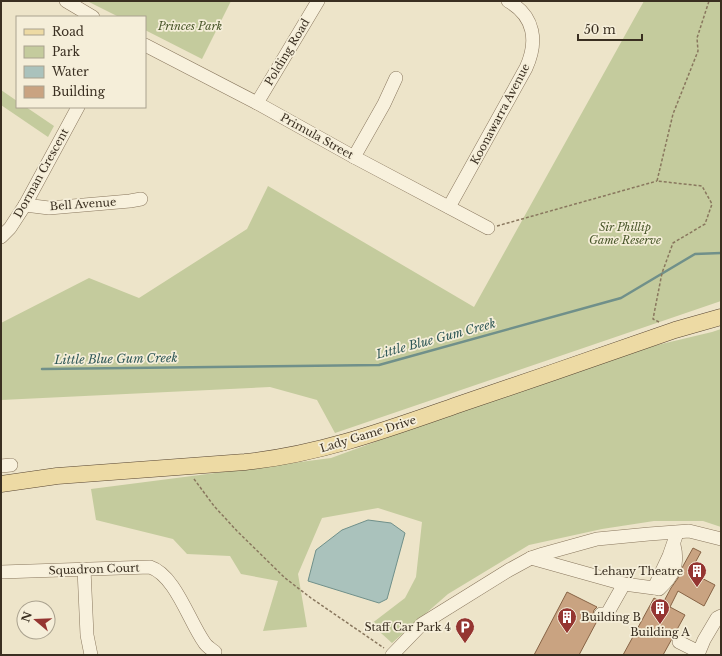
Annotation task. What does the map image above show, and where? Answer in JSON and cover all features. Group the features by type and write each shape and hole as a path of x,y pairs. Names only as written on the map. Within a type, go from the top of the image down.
{"main road":[{"name":"Lady Game Drive","path":"1,484 57,476 274,459 305,452 364,437 675,330 721,317"}],"street":[{"path":"66,1 91,16"},
{"name":"Polding Road","path":"257,103 318,1"},
{"name":"Koonawarra Avenue","path":"449,207 526,68 532,53 533,39 530,26 523,13 508,1"},
{"name":"Primula Street","path":"146,46 257,103 354,157 488,228"},
{"path":"354,157 384,104 396,78"},
{"name":"Dorman Crescent","path":"1,237 10,228 25,205 77,108"},
{"name":"Bell Avenue","path":"25,205 49,208 130,201 141,198"},
{"path":"392,654 422,624 531,558 597,539 648,534 675,538 689,531 721,539"},
{"path":"531,558 624,584 654,588 675,538"},
{"name":"Squadron Court","path":"1,572 150,567 156,569 168,579 204,643 215,652"},
{"path":"84,569 87,635 91,655"},
{"path":"601,614 607,614 624,584"},
{"path":"679,642 699,652 717,618 721,616"}],"path":[{"path":"657,181 673,114 698,51 697,38 709,1"},
{"path":"488,228 657,181 702,186 712,204 705,224 673,243 662,273 653,319 675,330"},
{"path":"186,466 214,506 285,578 311,598 392,654"}],"green space":[{"name":"Princes Park","path":"87,1 231,1 202,59 146,31 146,16 117,16"},
{"name":"Sir Phillip Game Reserve","path":"644,1 721,1 721,301 335,433 317,400 270,387 1,400 1,323 89,278 139,298 247,229 268,186 474,307"},
{"path":"1,90 16,100 16,108 27,108 54,126 48,137 1,105"},
{"path":"721,329 721,527 703,521 654,521 602,529 529,545 448,594 392,643 371,624 405,598 416,577 422,522 378,508 322,518 298,574 307,627 263,631 278,581 241,574 230,556 187,554 173,539 96,520 91,489 331,458 611,356"}],"water":[{"path":"368,520 391,523 405,533 387,599 379,603 308,581 316,550 342,530"}],"building":[{"path":"693,548 701,552 690,572 715,585 704,606 678,591 670,607 685,615 663,655 623,655 654,598 663,603"},
{"name":"Building B","path":"567,592 597,607 593,614 597,621 579,655 534,655"}],"waterway":[{"name":"Little Blue Gum Creek","path":"42,369 379,365 621,298 695,254 721,253"}],"place":[{"name":"Lehany Theatre","path":"697,588"},
{"name":"Building A","path":"660,625"},
{"name":"Building B","path":"567,634"},
{"name":"Staff Car Park 4","path":"465,644"}]}
